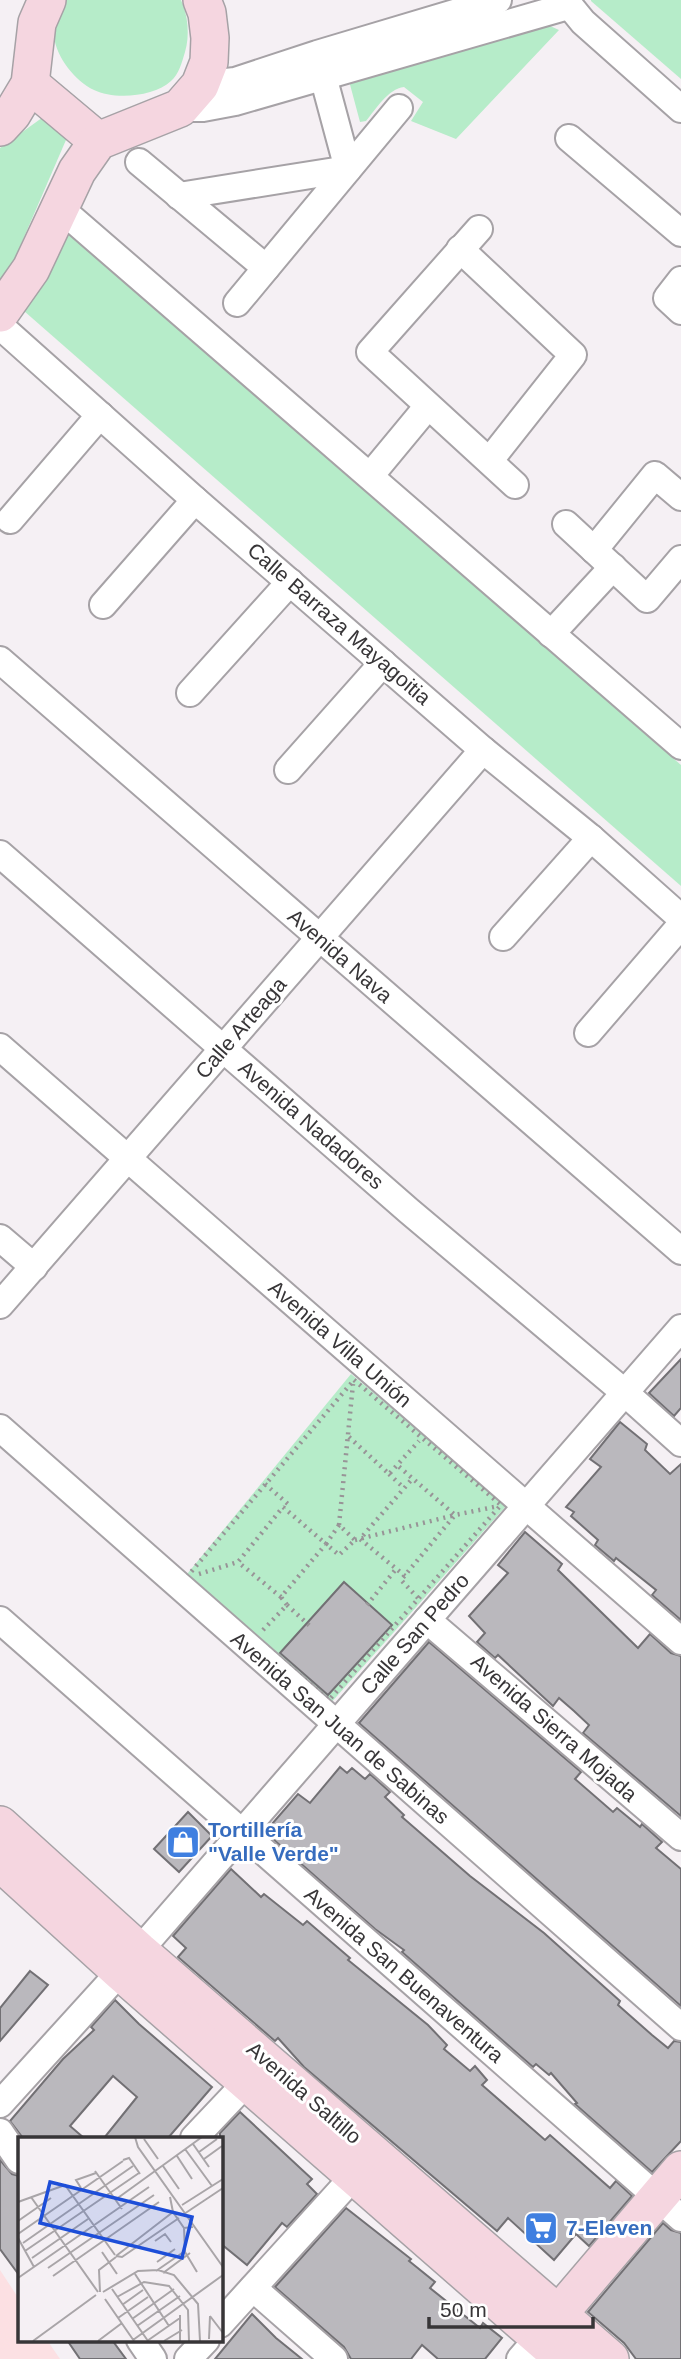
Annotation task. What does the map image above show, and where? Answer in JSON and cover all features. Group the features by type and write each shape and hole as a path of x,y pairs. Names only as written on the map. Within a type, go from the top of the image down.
{"street":[{"path":"0,127 12,114 30,84 37,23 47,0"},
{"path":"190,97 209,62 210,38 207,13 202,0"},
{"path":"0,313 31,269 77,171 98,141 190,97 235,81 498,0"},
{"path":"190,97 204,108 235,102 567,2 681,109"},
{"path":"323,76 348,169"},
{"path":"30,84 98,141"},
{"path":"237,303 399,108"},
{"path":"569,138 678,224"},
{"path":"139,162 266,268"},
{"path":"179,196 348,169"},
{"path":"61,209 681,746"},
{"path":"479,229 370,352 515,485"},
{"path":"460,249 573,355 489,460"},
{"path":"681,280 667,298 681,311"},
{"name":"Calle Barraza Mayagoitia","path":"0,326 195,500 681,918"},
{"path":"370,476 428,406"},
{"path":"10,520 100,415"},
{"path":"551,634 603,559 655,475 681,497"},
{"path":"103,605 195,500"},
{"path":"566,524 648,599 681,559"},
{"path":"190,693 290,582"},
{"name":"Avenida Nava","path":"0,660 681,1251"},
{"path":"288,770 383,663"},
{"name":"Calle Arteaga","path":"0,1306 483,750"},
{"path":"503,937 591,838"},
{"name":"Avenida Nadadores","path":"0,854 419,1220 681,1443"},
{"path":"588,1033 681,925"},
{"name":"Avenida Villa Unión","path":"0,1047 128,1158 513,1506 681,1642"},
{"path":"0,1238 34,1267"},
{"name":"Calle San Pedro","path":"0,2105 130,1962 337,1724 423,1609 513,1506 624,1392 681,1328"},
{"name":"Avenida San Juan de Sabinas","path":"0,1428 681,2027"},
{"name":"Avenida Sierra Mojada","path":"423,1609 681,1837"},
{"name":"Avenida San Buenaventura","path":"0,1620 669,2208"},
{"name":"Avenida Saltillo","path":"0,1825 248,2081 545,2342 610,2359"},
{"name":"Avenida Saltillo","path":"0,1862 130,1962 545,2342"},
{"path":"195,2137 248,2081"},
{"path":"0,2132 18,2159"},
{"path":"545,2342 669,2208 681,2170"},
{"path":"222,2322 355,2175"},
{"path":"253,2288 334,2359"},
{"path":"141,2342 153,2359"},
{"path":"188,2359 204,2342"}],"path":[{"path":"354,1380 422,1437 513,1506"},
{"path":"281,1597 339,1525 354,1380"},
{"path":"185,1579 354,1380"},
{"path":"348,1437 404,1489"},
{"path":"389,1475 422,1437"},
{"path":"397,1465 455,1514"},
{"path":"284,1507 339,1555 358,1539 413,1478"},
{"path":"185,1579 238,1562 288,1504 265,1484"},
{"path":"358,1539 455,1514 513,1506"},
{"path":"185,1579 329,1700 423,1609 513,1506"},
{"path":"423,1609 401,1580 455,1514"},
{"path":"339,1525 405,1576"},
{"path":"238,1562 281,1597 312,1628"},
{"path":"367,1605 396,1569"},
{"path":"255,1638 287,1605"}],"shaded area":[{"path":"0,2270 18,2297 18,2342 48,2342 60,2359 0,2359"}],"green space":[{"path":"65,0 181,0 188,32 187,46 176,75 164,86 144,94 112,95 87,86 68,68 58,52 55,22"},
{"path":"681,0 681,79 591,1"},
{"path":"548,25 559,30 456,139 411,121 423,102 404,87 393,91 366,121 360,122 348,77"},
{"path":"46,115 69,133 12,265 0,283 0,148"},
{"path":"67,233 681,765 681,886 24,311"},
{"path":"351,1374 507,1505 329,1705 183,1579"}],"building":[{"path":"681,1359 681,1408 674,1416 649,1393"},
{"path":"620,1422 647,1444 645,1450 670,1474 681,1464 681,1620 652,1595 656,1590 595,1545 598,1540 571,1516 574,1512 566,1507 601,1467 590,1459"},
{"path":"525,1532 562,1564 558,1570 638,1648 650,1634 671,1653 681,1656 681,1816 583,1733 589,1725 559,1698 553,1706 498,1655 495,1658 477,1642 485,1633 469,1616 508,1573 498,1565"},
{"path":"344,1582 392,1625 328,1695 280,1653"},
{"path":"429,1642 581,1772 575,1779 613,1812 617,1808 640,1827 642,1824 662,1842 656,1848 681,1869 681,2006 359,1723"},
{"path":"340,1767 347,1773 352,1768 365,1779 370,1774 390,1792 385,1797 404,1815 402,1817 470,1876 544,1933 620,2001 618,2005 652,2035 668,2048 674,2041 681,2042 681,2141 652,2172 575,2104 577,2103 551,2073 549,2075 536,2064 533,2067 402,1952 404,1950 375,1929 265,1832 298,1794 310,1803"},
{"name":"Tortillería \"Valle Verde\"","path":"188,1812 212,1836 179,1872 154,1849"},
{"path":"231,1869 261,1897 264,1894 303,1925 307,1921 350,1958 348,1960 428,2025 447,2045 444,2049 470,2071 475,2066 487,2080 482,2085 545,2140 550,2135 610,2188 616,2181 632,2196 589,2246 576,2234 554,2260 508,2218 497,2231 304,2067 278,2038 275,2041 178,1957 186,1948 173,1936"},
{"path":"30,1971 48,1985 0,2041 0,2008"},
{"path":"115,2000 212,2087 169,2137 105,2137 137,2097 113,2076 70,2126 83,2137 22,2137 10,2121 63,2059 94,2030 91,2027"},
{"path":"240,2112 312,2179 307,2184 317,2194 287,2227 282,2223 247,2265 222,2245 220,2133"},
{"path":"0,2160 12,2174 18,2176 18,2274 0,2249"},
{"path":"346,2208 411,2259 409,2261 435,2282 430,2288 480,2328 483,2323 502,2338 485,2359 438,2359 422,2345 411,2359 351,2359 344,2347 275,2287"},
{"path":"663,2223 671,2230 681,2233 681,2359 636,2359 624,2343 588,2312"},
{"path":"252,2314 276,2338 302,2359 215,2359"},
{"path":"68,2342 113,2342 126,2359 80,2359"}],"place":[{"name":"Tortillería \"Valle Verde\"","path":"183,1842"},
{"name":"7-Eleven","path":"541,2228"}]}
